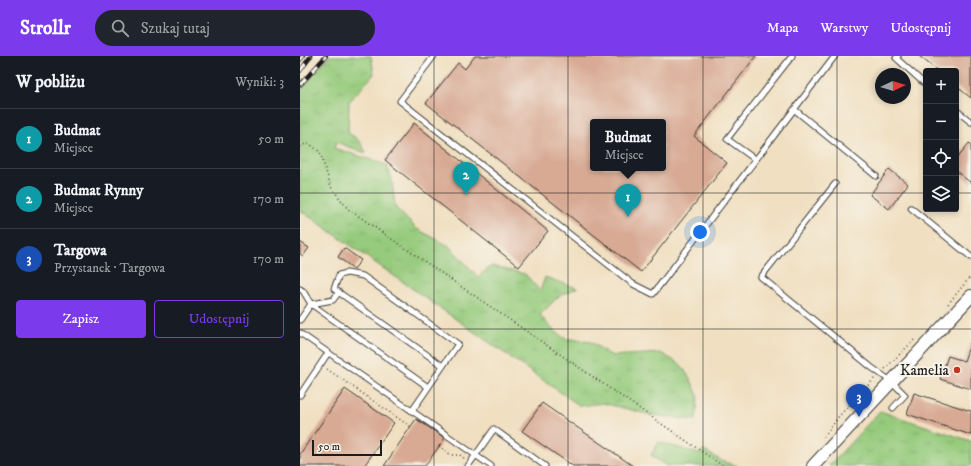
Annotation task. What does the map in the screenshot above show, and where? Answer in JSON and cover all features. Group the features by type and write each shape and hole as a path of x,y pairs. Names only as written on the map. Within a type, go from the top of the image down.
{"street":[{"path":"813,466 971,296"}],"lane":[{"path":"434,56 400,101 633,284 653,294 835,56"},
{"path":"756,160 726,139 792,56"},
{"path":"898,56 896,58 923,82"},
{"path":"795,110 876,176"},
{"path":"959,112 971,122"},
{"path":"835,184 761,277 871,367 892,382 905,395 893,408"},
{"path":"911,208 971,257"},
{"path":"412,411 428,387 443,366 458,344 363,276 346,273 339,276 334,289 443,366"},
{"path":"300,289 303,291 311,304 428,387"},
{"path":"300,320 311,304 333,300 339,292"},
{"path":"300,333 491,466"},
{"path":"300,395 328,353"},
{"path":"470,464 494,429 545,466"}],"path":[{"path":"300,146 306,144 311,145 320,152 331,187 348,209 723,466"},
{"path":"320,365 411,427"},
{"path":"439,446 451,455 460,455 470,464"}],"green space":[{"path":"329,56 371,56 374,74 349,102 348,133 359,141 366,153 336,142 334,148 387,165 392,180 395,207 417,229 449,246 478,277 491,266 525,274 540,291 545,277 577,288 559,296 540,315 552,329 564,338 591,342 612,356 661,353 681,365 691,380 698,396 696,420 651,415 603,403 580,406 300,210 300,91"},
{"path":"880,411 971,441 971,466 829,466"},
{"path":"659,442 699,454 703,450 722,461 738,466 666,466 651,455"}],"building":[{"path":"475,56 756,56 694,136 727,163 641,272 426,103 458,63 465,69"},
{"path":"919,56 971,56 971,98 959,88 959,68 934,68"},
{"path":"414,123 548,231 519,267 385,160"},
{"path":"969,143 971,144 971,183 959,173 959,155"},
{"path":"889,169 908,184 889,209 870,195"},
{"path":"300,242 309,248 303,256 300,254"},
{"path":"344,248 361,260 354,269 338,257"},
{"name":"Kamelia","path":"971,341 971,389 940,379 948,356 964,361"},
{"path":"345,389 394,423 364,466 300,466 300,454"},
{"path":"914,393 971,411 971,435 907,414"},
{"path":"542,403 633,466 573,466 522,431"},
{"path":"416,419 445,438 425,466 384,466"}],"railway":[{"path":"300,60 303,56"},
{"path":"300,71 311,56"},
{"path":"300,85 326,56"}],"place":[{"name":"Budmat Rynny","path":"466,195"},
{"name":"Budmat","path":"628,217"},
{"name":"Kamelia","path":"957,370"},
{"name":"Targowa","path":"859,417"}]}
